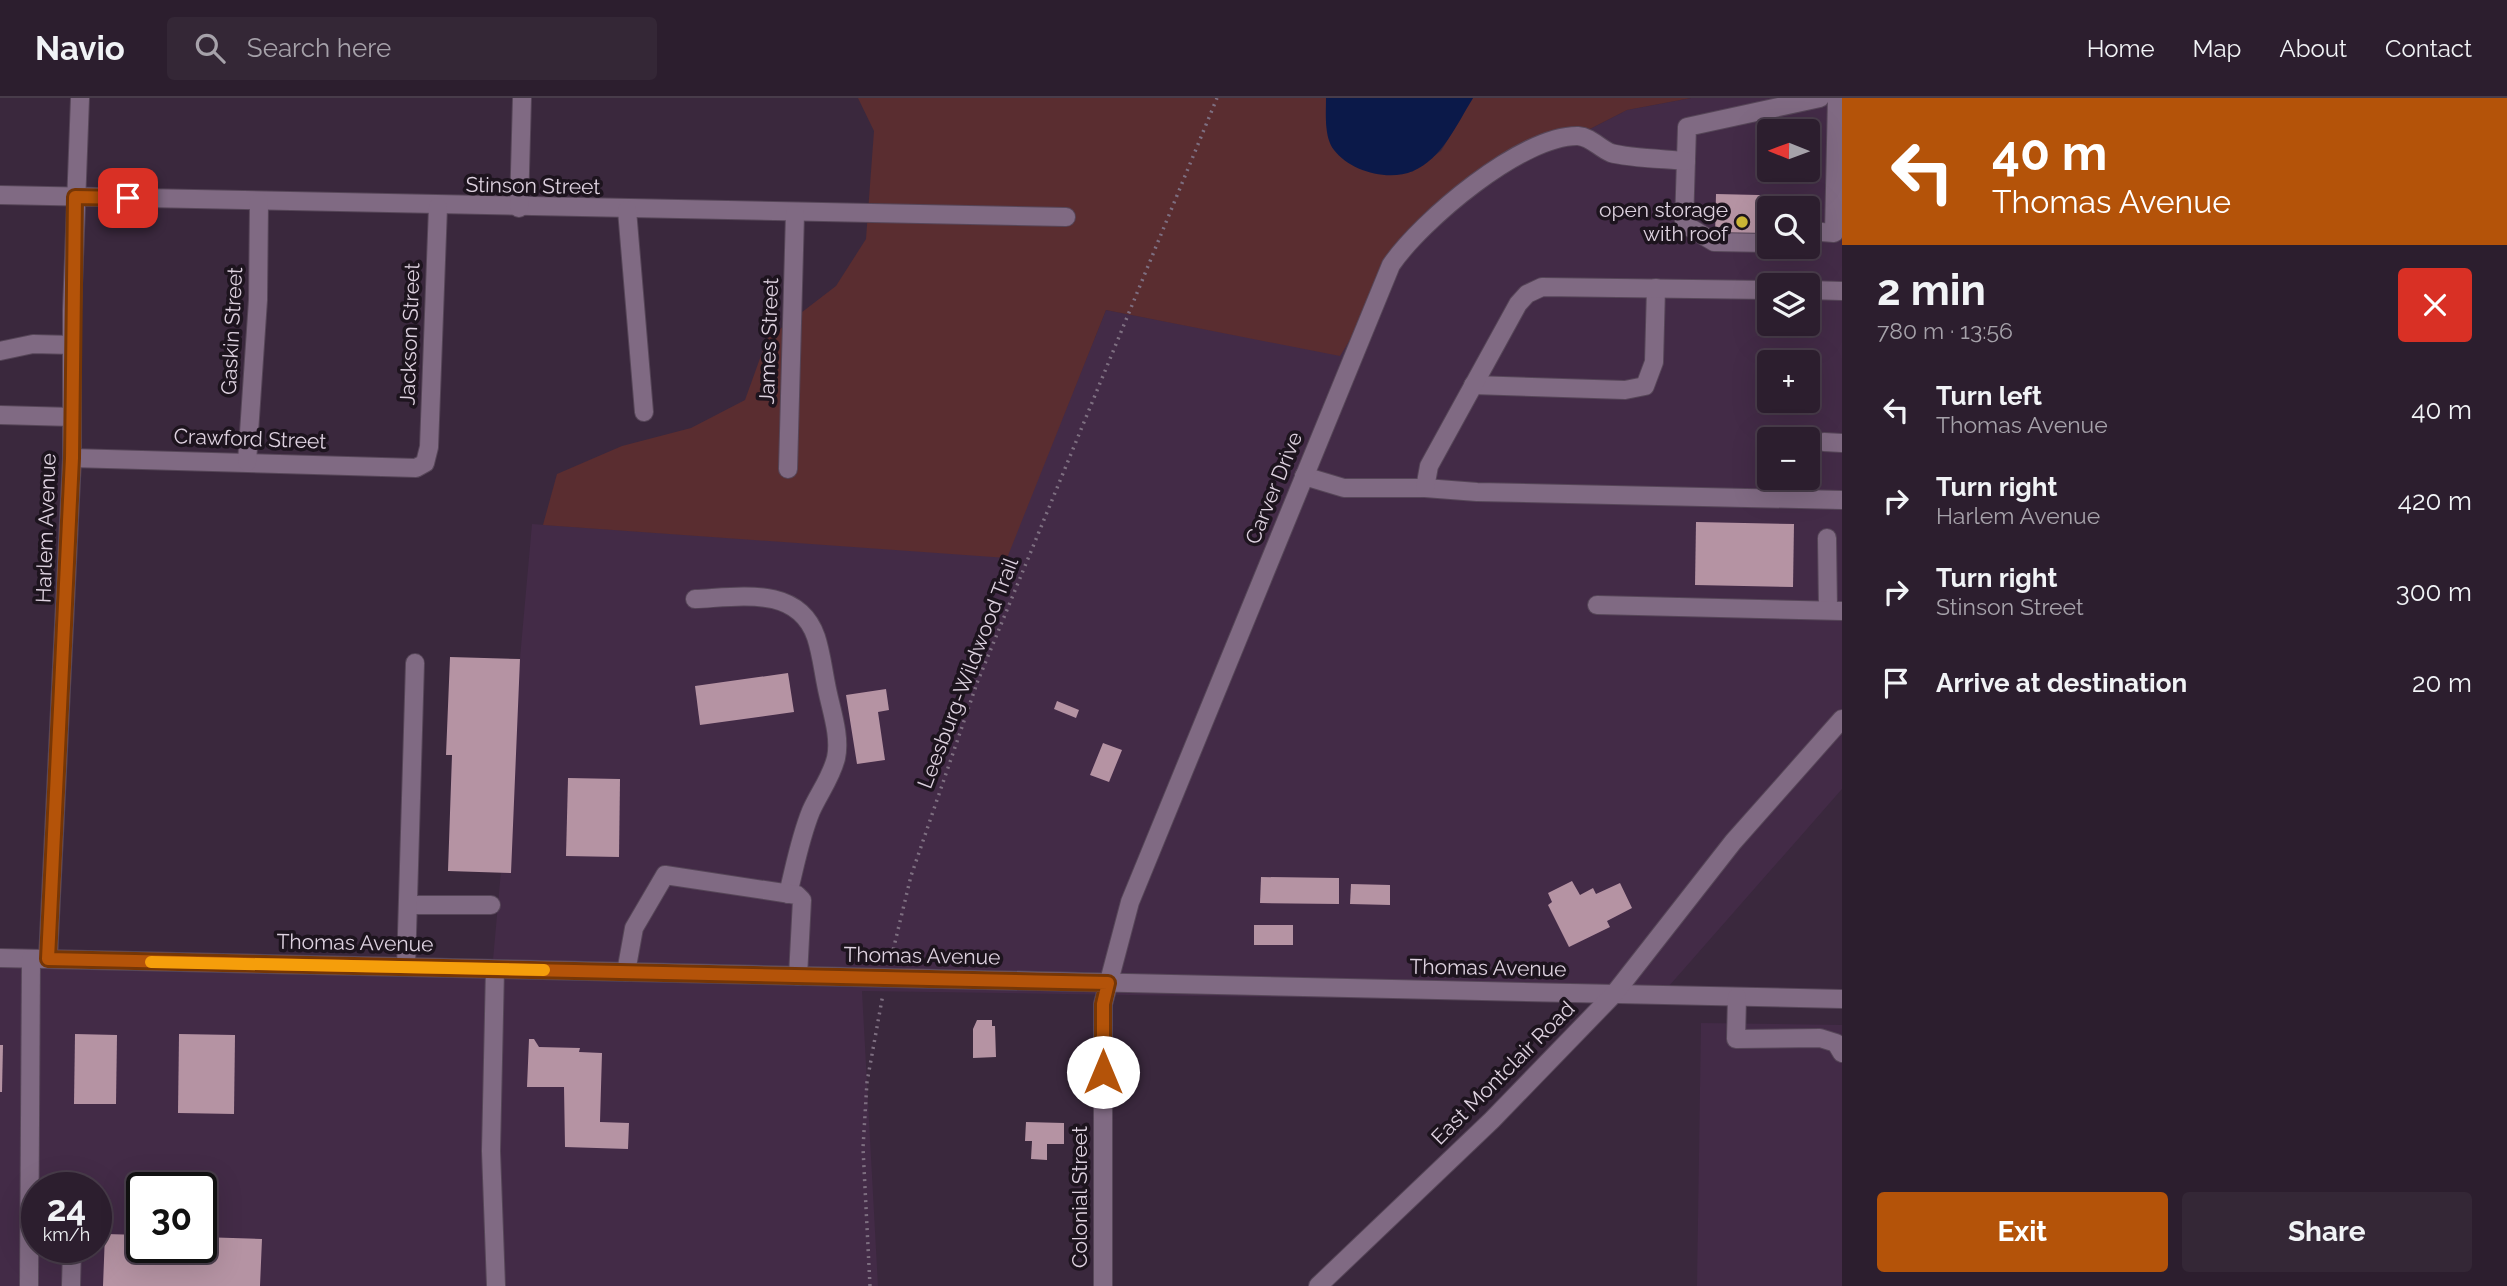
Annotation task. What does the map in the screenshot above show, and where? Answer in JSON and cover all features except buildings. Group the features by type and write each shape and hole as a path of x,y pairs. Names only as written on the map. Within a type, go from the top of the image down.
{"street":[{"name":"Harlem Avenue","path":"29,1286 39,959 72,458 75,197 80,98"},
{"path":"519,208 522,98"},
{"path":"1757,243 1714,242 1684,224 1687,127 1820,98"},
{"path":"1820,232 1838,233 1837,98"},
{"name":"Carver Drive","path":"1108,983 1129,902 1391,265 1425,223 1507,163 1553,141 1576,136 1586,138 1612,153 1686,161"},
{"name":"Stinson Street","path":"0,195 795,214 1066,217"},
{"name":"Gaskin Street","path":"247,462 258,300 258,202"},
{"name":"Jackson Street","path":"425,463 429,447 438,206"},
{"path":"627,210 644,412"},
{"name":"James Street","path":"788,469 795,214"},
{"path":"1425,488 1429,466 1527,293 1542,287 1757,290"},
{"path":"1473,385 1625,390 1645,386 1654,362 1656,288"},
{"path":"1820,290 1842,291"},
{"path":"0,351 33,344 72,345"},
{"path":"0,415 72,417"},
{"name":"Crawford Street","path":"72,458 416,468 425,463"},
{"path":"1304,476 1328,486 1344,488 1842,500"},
{"path":"1597,606 1835,610 1827,538"},
{"path":"695,599 753,596 781,599 802,613 816,636 834,727 836,755 830,779 812,811 799,847 788,894"},
{"path":"406,967 415,663"},
{"name":"East Montclair Road","path":"1318,1286 1492,1120 1614,994 1733,842 1842,719"},
{"path":"626,972 634,928 665,875 788,894 802,900 797,976"},
{"path":"408,905 491,905"},
{"name":"Thomas Avenue","path":"0,958 1842,999"},
{"path":"495,969 491,1151 496,1286"},
{"name":"Colonial Street","path":"1103,1286 1103,1004 1108,983"},
{"path":"1737,996 1736,1039 1820,1038 1836,1043 1842,1053"},
{"path":"71,1286 72,1263"}],"path":[{"name":"Leesburg-Wildwood Trail","path":"870,1286 863,1149 867,1082 886,977 911,876 977,683 1217,98"}],"shaded area":[{"path":"858,98 1326,98 1326,124 1412,172 1441,151 1473,98 1691,98 1627,110 1496,177 1409,244 1340,356 1106,310 1007,558 543,525 557,474 622,446 691,428 745,400 767,339 836,286 866,239 874,131"},
{"path":"1691,98 1842,98 1842,789 1669,986 493,960 532,524 1006,557 1106,310 1340,355 1409,244 1496,177 1627,110"},
{"path":"0,967 1596,1002 862,991 878,1286 0,1286"},
{"path":"1701,1023 1842,1025 1842,1286 1697,1286"}],"water":[{"path":"1326,98 1473,98 1448,140 1432,158 1413,171 1381,175 1359,169 1334,150 1327,132"}],"slow traffic":[{"path":"151,962 544,970"}],"place":[{"name":"open storage with roof","path":"1742,222"}],"route":[{"path":"128,198 75,197 72,458 48,959 1108,983 1103,1004 1103,1072"}]}
